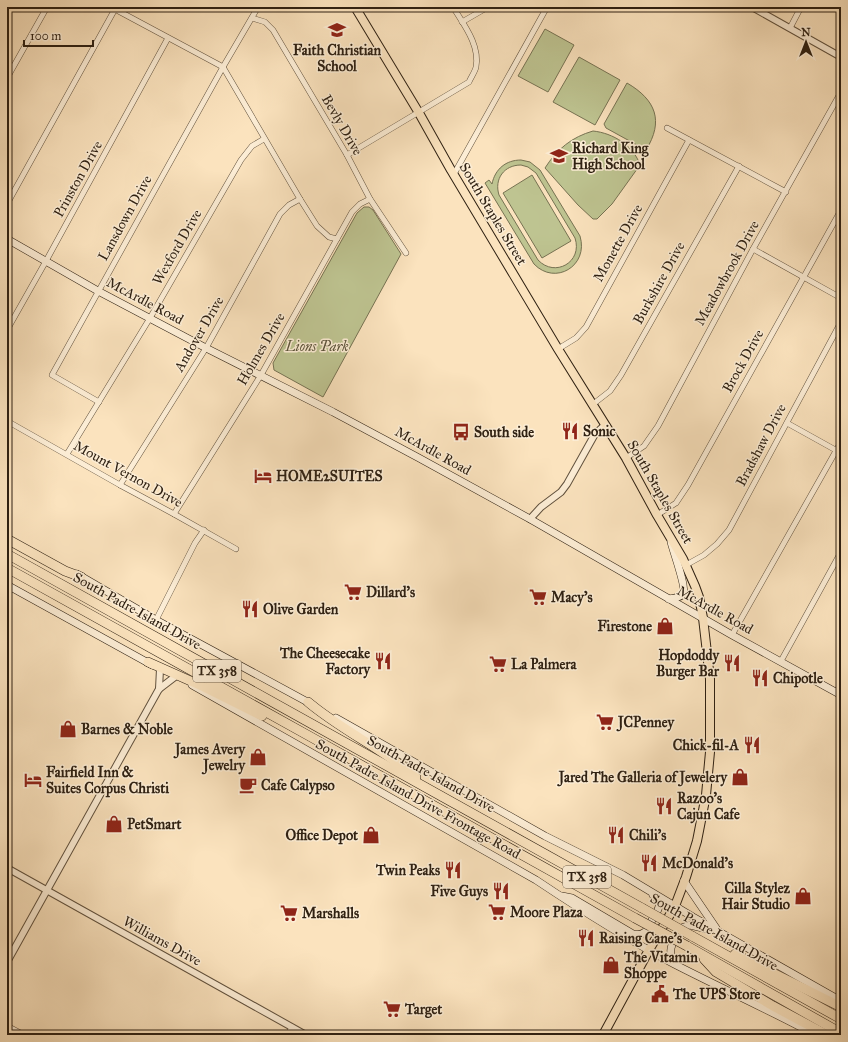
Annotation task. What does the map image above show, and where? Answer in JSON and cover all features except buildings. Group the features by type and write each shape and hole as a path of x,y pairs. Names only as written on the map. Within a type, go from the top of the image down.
{"highway":[{"path":"7,539 65,571 81,577"},
{"name":"South Padre Island Drive","path":"7,554 841,1019"},
{"name":"South Padre Island Drive","path":"7,568 841,1033"},
{"path":"148,662 204,687 286,728 311,737"},
{"path":"308,702 323,715 416,776 427,788"},
{"path":"692,936 708,940 841,1007"},
{"path":"697,953 716,972 773,1006 827,1035"}],"main road":[{"name":"South Staples Street","path":"355,7 558,349 626,458 686,566 696,586 699,597 710,679 710,752 706,794 694,852 675,906 649,950 603,1035"},
{"name":"McArdle Road","path":"7,239 98,291 390,442 732,635 839,693"},
{"path":"668,534 685,590 684,594 681,596 669,599"},
{"path":"7,535 156,620 308,702 545,836 623,875 841,1000"},
{"name":"South Padre Island Drive Frontage Road","path":"7,585 160,669 176,676 282,738 536,880 577,908 649,950 816,1035"},
{"path":"560,896 572,898 633,934 640,935 645,932 659,908 659,902 656,897 625,879 623,875"},
{"path":"684,881 719,931"},
{"path":"675,964 670,954 671,948 681,928 690,925 719,931"}],"street":[{"path":"7,78 47,7"},
{"name":"Lansdown Drive","path":"99,402 52,375 223,67 258,7"},
{"path":"347,155 469,82 476,68 474,43 453,7"},
{"path":"462,22 488,7"},
{"path":"454,174 547,7"},
{"path":"752,7 841,57"},
{"path":"790,28 802,7"},
{"path":"7,204 113,8 223,67 264,139 317,226 329,237 337,239"},
{"name":"Bevly Drive","path":"252,18 265,22 273,30 347,155 370,199 406,252"},
{"name":"Prinston Drive","path":"7,330 168,38"},
{"name":"Meadowbrook Drive","path":"626,458 644,446 658,426 753,249 841,92"},
{"path":"667,128 786,192"},
{"name":"Wexford Drive","path":"67,454 150,318 241,160 252,146 264,139"},
{"name":"Monette Drive","path":"558,349 576,338 586,326 689,140"},
{"name":"Burkshire Drive","path":"592,405 610,391 621,375 739,166"},
{"name":"Andover Drive","path":"120,485 206,348 280,214 288,205 300,199"},
{"name":"Holmes Drive","path":"174,514 261,375 352,212 360,204 370,199"},
{"name":"Brock Drive","path":"657,515 676,503 688,485 841,210"},
{"path":"753,249 804,276 841,298"},
{"name":"Bradshaw Drive","path":"686,566 704,555 717,544 729,530 841,322"},
{"name":"Mount Vernon Drive","path":"7,421 236,549"},
{"path":"786,424 838,452"},
{"path":"530,520 541,507 561,492 595,434 605,425"},
{"path":"732,635 838,452 841,442"},
{"path":"156,620 204,530"},
{"path":"781,661 841,552"},
{"path":"159,689 160,669"},
{"path":"7,962 159,689 176,676"},
{"path":"839,693 841,684"},
{"name":"Williams Drive","path":"7,868 306,1035"},
{"path":"7,1026 24,1035"},
{"path":"288,1035 292,1028"}],"green space":[{"path":"545,29 574,45 548,92 518,76"},
{"path":"579,57 620,80 595,125 553,102"},
{"path":"627,83 645,97 651,104 654,112 656,121 655,130 646,150 606,128 604,124"},
{"path":"593,131 608,134 628,146 637,158 640,165 612,204 597,219 593,219 578,205 545,168 555,155 572,140"},
{"path":"516,160 530,162 540,170 580,236 580,256 575,264 568,270 560,273 551,273 542,270 534,264 485,183 489,180 492,184 493,179 502,166","holes":["521,165 528,167 536,173 575,238 575,254 566,265 552,268 538,260 499,195 499,178 505,170 510,167"]},
{"path":"532,175 571,241 542,258 503,193"},
{"name":"Lions Park","path":"364,207 369,207 373,210 401,254 323,397 274,370 273,363 357,213"}],"place":[{"name":"Faith Christian School","path":"337,30"},
{"name":"Richard King High School","path":"559,156"},
{"name":"Sonic","path":"570,431"},
{"name":"South side","path":"461,432"},
{"name":"HOME2SUITES","path":"263,476"},
{"name":"Dillard's","path":"353,592"},
{"name":"Macy's","path":"538,597"},
{"name":"Olive Garden","path":"250,609"},
{"name":"Firestone","path":"665,626"},
{"name":"The Cheesecake Factory","path":"383,661"},
{"name":"Hopdoddy Burger Bar","path":"732,663"},
{"name":"La Palmera","path":"498,664"},
{"name":"Chipotle","path":"760,678"},
{"name":"JCPenney","path":"605,722"},
{"name":"Barnes & Noble","path":"68,729"},
{"name":"Chick-fil-A","path":"752,745"},
{"name":"James Avery Jewelry","path":"258,757"},
{"name":"Jared The Galleria of Jewelery","path":"740,777"},
{"name":"Fairfield Inn & Suites Corpus Christi","path":"33,780"},
{"name":"Cafe Calypso","path":"248,785"},
{"name":"Razoo's Cajun Cafe","path":"664,806"},
{"name":"PetSmart","path":"114,824"},
{"name":"Office Depot","path":"371,835"},
{"name":"Chili's","path":"616,835"},
{"name":"McDonald's","path":"649,863"},
{"name":"Twin Peaks","path":"453,870"},
{"name":"Five Guys","path":"501,891"},
{"name":"Cilla Stylez Hair Studio","path":"803,896"},
{"name":"Moore Plaza","path":"497,912"},
{"name":"Marshalls","path":"289,913"},
{"name":"Raising Cane's","path":"586,938"},
{"name":"The Vitamin Shoppe","path":"611,965"},
{"name":"The UPS Store","path":"660,994"},
{"name":"Target","path":"392,1009"}]}
